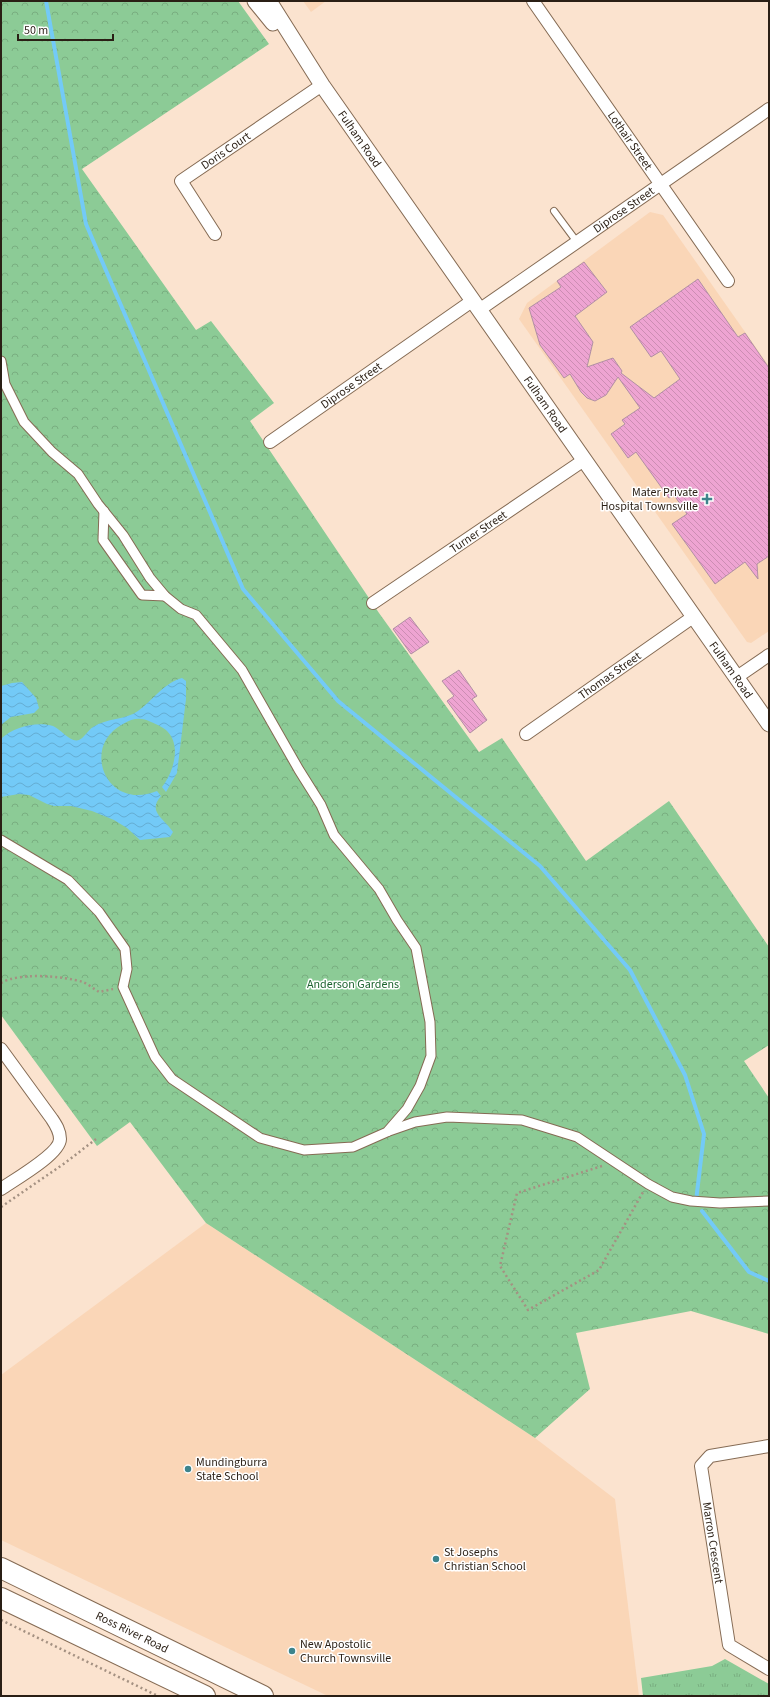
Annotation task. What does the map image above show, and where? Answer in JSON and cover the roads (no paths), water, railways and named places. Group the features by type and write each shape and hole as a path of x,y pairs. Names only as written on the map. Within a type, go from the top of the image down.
{"main road":[{"name":"Ross River Road","path":"1,1568 263,1696"},
{"path":"1,1598 205,1696"}],"street":[{"name":"Fulham Road","path":"255,1 322,86"},
{"name":"Fulham Road","path":"269,1 322,86 769,724"},
{"name":"Lothair Street","path":"533,1 728,281"},
{"name":"Doris Court","path":"215,234 181,181 322,86"},
{"name":"Diprose Street","path":"270,442 475,305 577,242 769,109"},
{"path":"1,361 5,384 24,422 52,452 78,474 123,535 150,578 165,596 181,608 196,615 242,670 299,770 321,805 334,836 379,889 397,920 416,948 430,1022 431,1056 420,1086 407,1109 388,1132"},
{"name":"Turner Street","path":"373,604 584,460"},
{"path":"104,511 103,540 142,595 165,596"},
{"name":"Thomas Street","path":"526,734 694,617"},
{"path":"737,677 769,655"},
{"path":"1,840 68,880 99,912 125,949 127,969 123,987 155,1057 172,1079 260,1138 304,1150 353,1147 415,1122 447,1117 522,1120 577,1138 648,1184 672,1197 691,1201 720,1203 769,1201"},
{"path":"1,1049 52,1119 58,1129 60,1140 56,1150 1,1189"},
{"name":"Marron Crescent","path":"769,1446 710,1456 701,1466 729,1645 769,1669"}],"lane":[{"path":"554,211 577,242"}],"water":[{"path":"182,678 186,681 186,699 177,773 166,792 162,787 170,774 175,752 172,737 164,728 147,720 130,720 110,734 103,747 101,760 105,774 112,785 124,792 139,795 157,791 161,796 157,802 156,811 173,832 170,837 140,840 127,828 114,820 92,811 71,806 54,806 29,795 19,794 1,797 1,739 12,731 26,726 40,724 53,726 72,740 79,740 91,728 98,724 127,716 138,711 170,683"},
{"path":"22,682 36,698 39,708 34,713 11,717 1,725 1,686"}],"waterway":[{"path":"46,1 86,224 243,589 338,701 540,866 630,970 685,1075 704,1134 696,1201"},
{"path":"702,1211 749,1272 769,1281"}],"place":[{"name":"Mater Private Hospital Townsville","path":"707,499"},
{"name":"Mundingburra State School","path":"188,1469"},
{"name":"St Josephs Christian School","path":"436,1559"},
{"name":"New Apostolic Church Townsville","path":"292,1651"}],"park label":[{"name":"Anderson Gardens","path":"353,984"}]}
